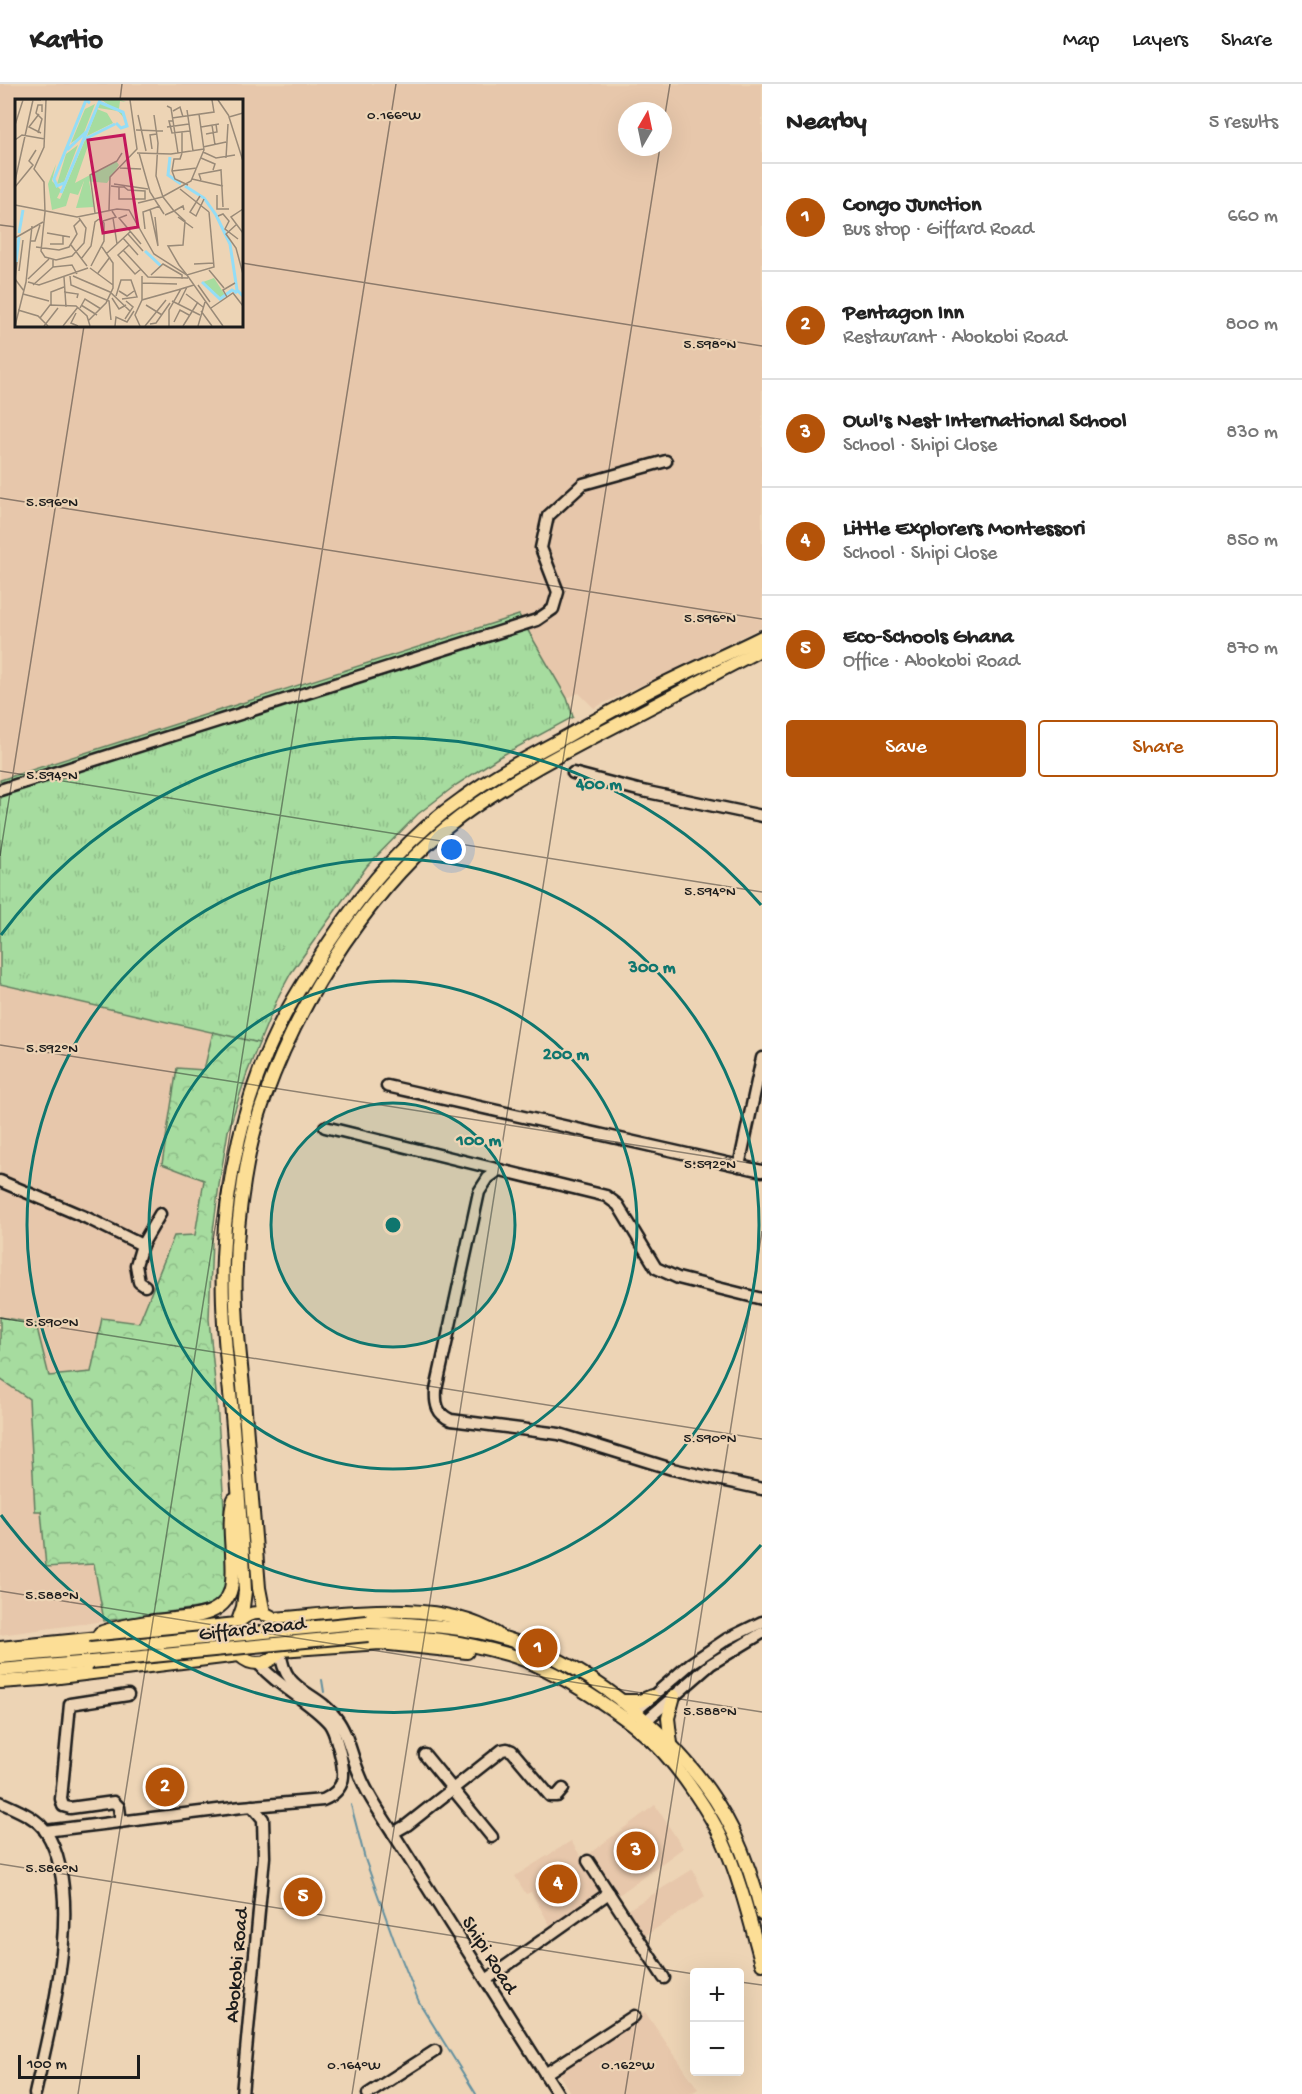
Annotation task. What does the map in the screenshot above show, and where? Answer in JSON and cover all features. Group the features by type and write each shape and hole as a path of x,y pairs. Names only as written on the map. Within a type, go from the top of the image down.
{"main road":[{"path":"762,637 654,688 507,769 444,811 377,876 303,981 277,1030 256,1081 241,1133 223,1255 222,1287 244,1591 243,1607 233,1640 239,1654 251,1662 271,1660 280,1650 283,1634 269,1617 259,1588 236,1301 238,1234 251,1151 265,1097 314,990 356,925 403,870 459,819 526,774 582,742 762,649"},
{"path":"89,1650 108,1630 201,1616 222,1604 229,1595 232,1582 231,1515 232,1503 238,1487"},
{"name":"Giffard Road","path":"269,1617 391,1610 471,1621 506,1639 542,1653 588,1678 621,1701 630,1716"},
{"path":"237,1624 249,1615 269,1617"},
{"name":"Giffard Road","path":"0,1658 367,1628 403,1623 506,1639"},
{"name":"Giffard Road","path":"0,1670 89,1650 237,1624"},
{"name":"Giffard Road","path":"367,1628 450,1641 507,1654 575,1686 630,1716 663,1752 721,1837 741,1886 762,1964"},
{"name":"Giffard Road","path":"280,1650 380,1644 433,1647 490,1655 507,1654"},
{"name":"Giffard Road","path":"0,1648 89,1650"},
{"name":"Giffard Road","path":"0,1682 43,1679 239,1654"},
{"path":"621,1701 640,1701 652,1696"},
{"path":"671,1744 668,1718 674,1696"},
{"name":"Giffard Road","path":"640,1725 671,1744 706,1788 733,1832 753,1880 762,1914"}],"street":[{"path":"0,790 537,620 553,609 558,592 541,548 548,516 583,484 666,461"},
{"path":"573,773 638,790 762,816"},
{"path":"739,1166 762,1059"},
{"path":"387,1086 762,1171"},
{"path":"325,1127 606,1196 618,1205 656,1268 678,1278 762,1299"},
{"path":"499,1170 488,1178 479,1192 436,1390 436,1407 441,1415 451,1420 559,1434 672,1469 762,1489"},
{"path":"0,1181 87,1218 142,1245"},
{"path":"145,1286 139,1282 136,1272 142,1245 160,1214"},
{"path":"630,1716 690,1664 727,1639 762,1622"},
{"path":"640,1725 711,1664 762,1633"},
{"name":"Shipi Road","path":"280,1650 282,1665 290,1681 319,1701 338,1719 362,1779 393,1833 558,2094"},
{"path":"247,1806 323,1800 337,1791 344,1772 331,1726 318,1712 286,1690 258,1663"},
{"path":"121,1822 119,1807 114,1802 70,1808 63,1806 61,1800 69,1706 72,1703 128,1695"},
{"path":"393,1833 452,1791 502,1750 512,1751 550,1796 557,1796 563,1789"},
{"path":"425,1755 492,1838"},
{"path":"0,1802 36,1821 45,1831 57,1855 63,1880 62,1952 53,2011 35,2094"},
{"name":"Abokobi Road","path":"45,1831 247,1806 263,1819 264,1857 242,2094"},
{"name":"Abokobi Road","path":"222,1809 246,1812 254,1817 258,1821 263,1840"},
{"path":"588,1861 664,1978"},
{"path":"486,1980 609,1893"},
{"path":"545,2074 634,2016"},
{"path":"368,2094 435,2051"}],"shaded area":[{"path":"0,84 762,84 762,627 594,708 579,693 567,698 518,615 0,780"},
{"path":"0,984 213,1032 204,1070 177,1068 163,1164 204,1179 195,1235 174,1236 139,1323 102,1319 91,1372 48,1376 36,1324 0,1317"},
{"path":"0,1380 29,1399 35,1511 41,1511 46,1567 94,1564 104,1621 0,1635"},
{"path":"655,1805 683,1848 616,1897 590,1853"},
{"path":"571,1841 596,1881 598,1890 596,1894 550,1925 531,1892 526,1894 515,1876"},
{"path":"693,1869 705,1897 643,1937 626,1911"},
{"path":"645,2012 698,2089 690,2094 571,2094 557,2071"}],"green space":[{"path":"519,615 567,698 573,717 499,757 456,785 418,814 367,866 291,973 259,1043 0,984 0,780"},
{"path":"213,1032 259,1043 228,1131 212,1239 209,1319 229,1580 221,1600 211,1606 104,1621 94,1564 46,1567 41,1511 35,1511 29,1399 0,1379 0,1317 36,1324 49,1376 91,1372 102,1318 139,1323 174,1236 195,1235 204,1180 162,1164 177,1068 204,1070"}],"waterway":[{"path":"322,1680 324,1692"},
{"path":"351,1805 365,1859 419,2002 476,2094"}],"place":[{"name":"Congo Junction","path":"538,1648"},
{"name":"Pentagon Inn","path":"165,1787"},
{"name":"Owl's Nest International School","path":"636,1851"},
{"name":"Little Explorers Montessori","path":"558,1884"},
{"name":"Eco-Schools Ghana","path":"303,1897"}]}
